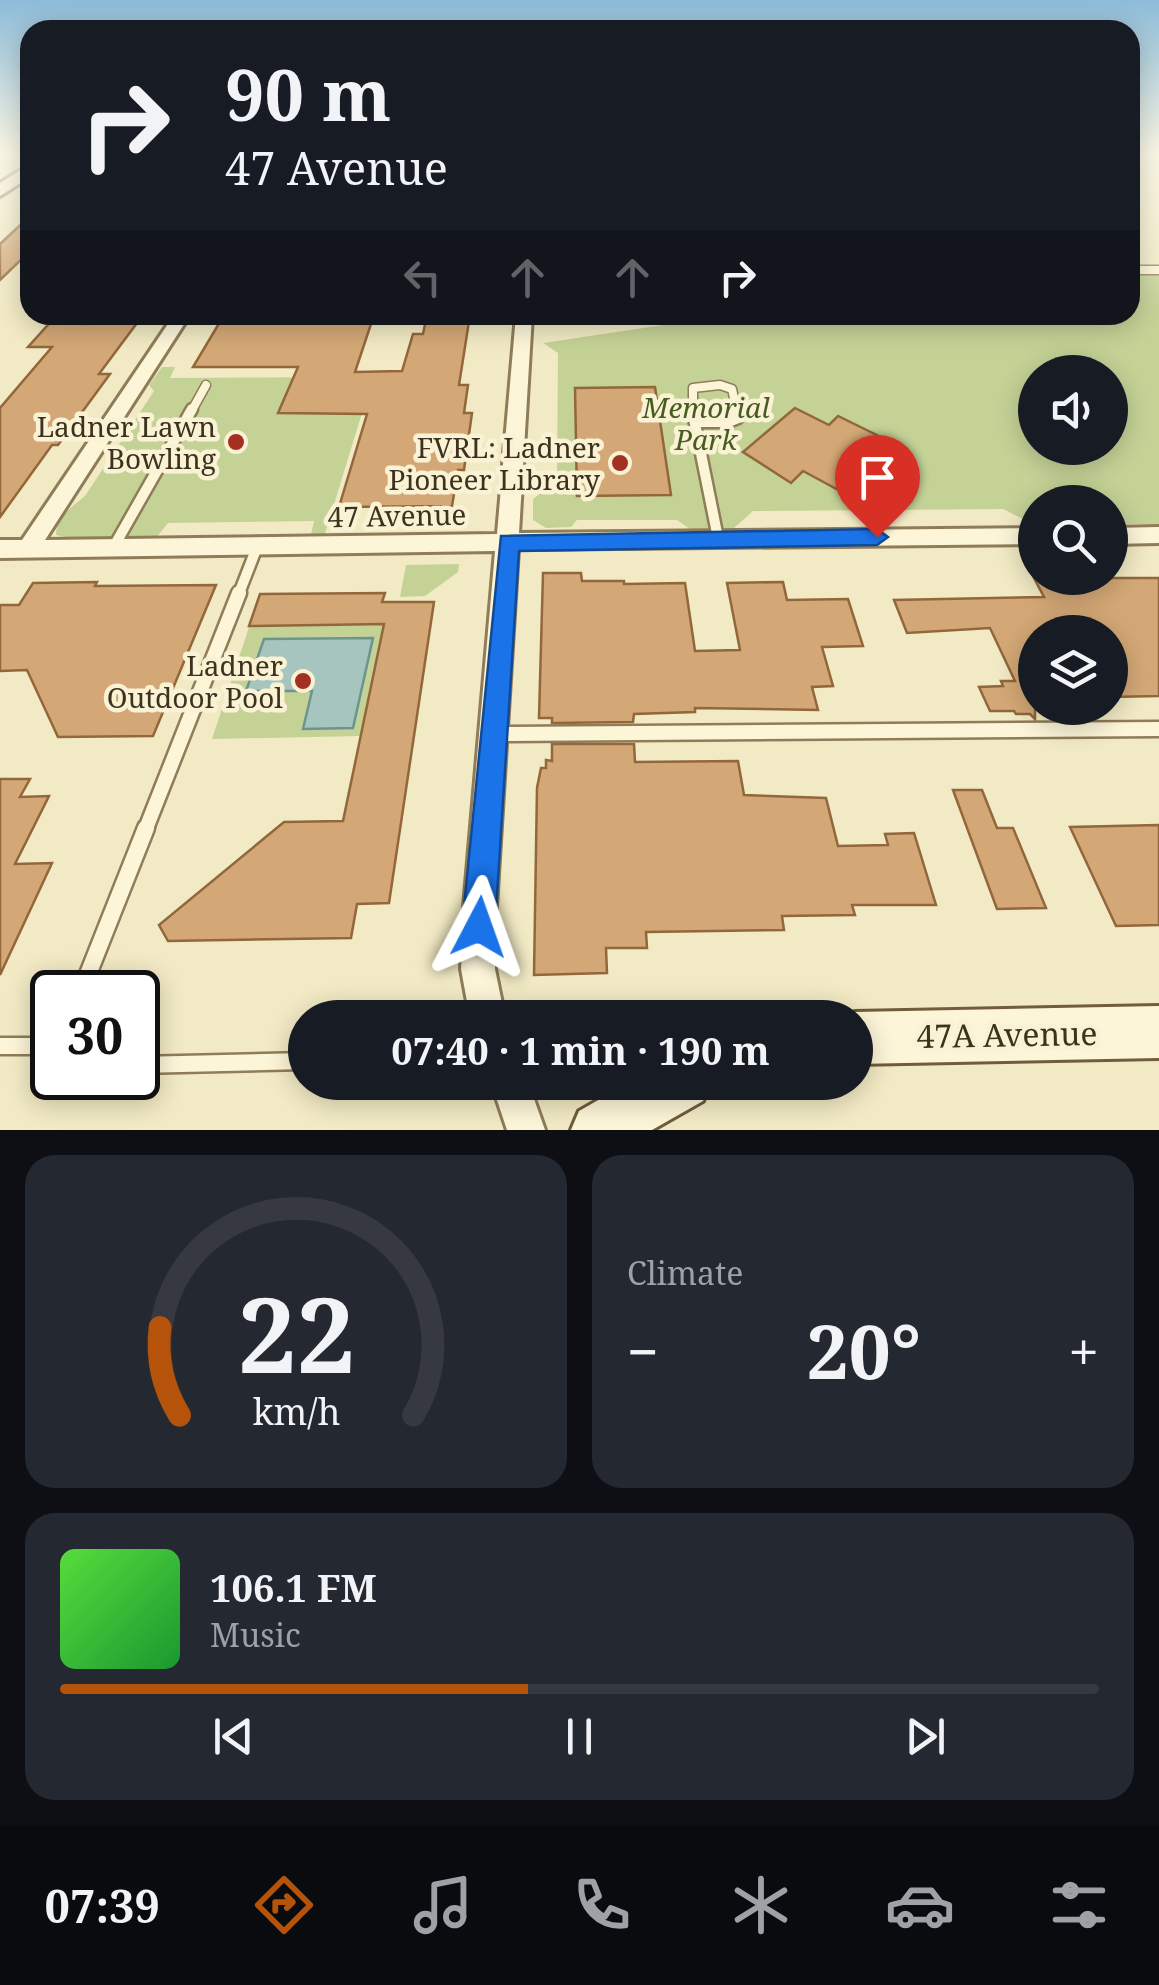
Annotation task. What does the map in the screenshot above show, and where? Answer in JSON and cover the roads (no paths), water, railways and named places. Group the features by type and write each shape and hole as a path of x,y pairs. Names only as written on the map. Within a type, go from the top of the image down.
{"main road":[{"name":"47A Avenue","path":"873,1038 1159,1032"},
{"path":"598,1130 652,1100"}],"street":[{"path":"28,549 175,325"},
{"path":"485,1000 478,948 523,325"},
{"path":"1128,536 1159,535"},
{"name":"47 Avenue","path":"0,549 1018,536"},
{"path":"515,1100 526,1130"}],"lane":[{"path":"113,548 206,385"},
{"path":"696,422 728,422 738,418 732,389 720,385 693,388 690,398 718,538"},
{"path":"90,970 257,546"},
{"path":"494,734 1159,728"},
{"path":"0,1046 30,1046"},
{"path":"160,1064 288,1061"}],"water":[{"path":"373,638 353,728 303,729 312,691 246,691 264,639"}],"place":[{"name":"Ladner Lawn Bowling","path":"236,442"},
{"name":"FVRL: Ladner Pioneer Library","path":"620,463"},
{"name":"Ladner Outdoor Pool","path":"303,681"}],"park label":[{"name":"Memorial Park","path":"706,423"}]}
